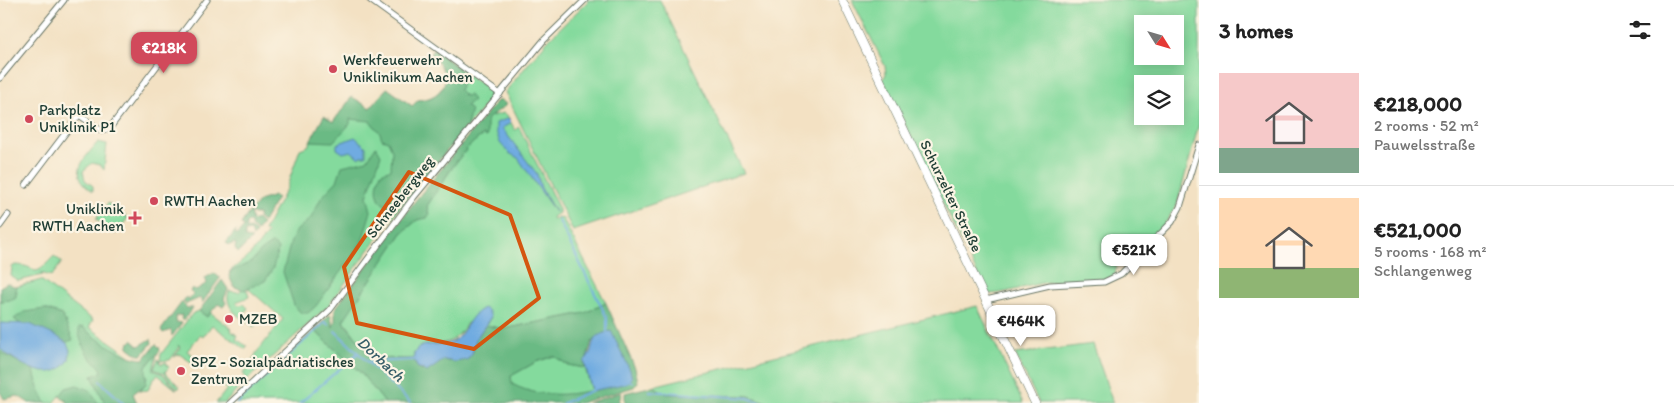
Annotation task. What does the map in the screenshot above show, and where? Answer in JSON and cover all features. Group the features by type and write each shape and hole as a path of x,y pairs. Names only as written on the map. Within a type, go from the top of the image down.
{"street":[{"path":"0,78 64,0"},
{"path":"26,185 79,115 102,132 106,132 113,125 207,0"},
{"path":"370,0 500,94"},
{"name":"Schneebergweg","path":"230,403 334,306 414,197 544,40 585,0"},
{"name":"Schurzelter Straße","path":"842,0 1035,403"},
{"path":"986,300 1050,285 1104,282 1121,274 1172,222 1180,206 1199,145"},
{"path":"0,226 8,215"}],"highlighted area":[{"path":"409,172 510,215 539,298 474,349 357,323 344,267"}],"green space":[{"path":"589,0 660,0 744,173 573,231 505,92 547,41"},
{"path":"852,0 1199,0 1199,124 1177,205 1162,228 1124,268 1123,257 1118,256 1115,275 1100,280 1050,282 990,294 984,288 883,79 886,74 885,66"},
{"path":"433,49 487,88 491,94 490,99 398,210 329,305 247,380 243,373 283,319 229,272 250,255 268,233 264,231 286,189 300,149 308,146 324,116 333,122 352,97 370,108 387,88 412,106 418,100 435,95 446,80 441,64 430,56"},
{"path":"433,49 460,69 461,86 459,90 465,96 469,95 473,100 466,106 471,110 467,126 398,210 381,202 377,192 381,173 391,169 392,150 388,141 382,139 380,133 370,121 350,119 350,124 333,142 310,141 324,116 333,122 352,97 370,108 387,88 412,106 418,100 436,95 444,84 445,77 443,69 438,62 430,56"},
{"path":"501,100 506,104 487,119 487,137 483,135 467,149 427,206 429,215 427,218 417,220 402,233 343,321 372,358 413,359 417,367 422,371 444,360 455,362 472,354 476,339 486,325 503,329 585,313 606,303 635,368 638,382 634,387 580,403 385,403 361,373 314,330 329,315 331,316 333,327 335,309 415,201 497,101","holes":["592,341 630,378 628,381 599,389 569,394 554,394 526,390 512,384 511,376 536,362 554,356 568,365 585,368 584,361 587,358"]},
{"path":"503,113 507,115 515,130 519,127 559,209 559,213 552,217 553,220 558,217 563,219 606,303 585,313 503,329 486,325 491,317 467,323 454,339 428,345 414,353 413,359 372,358 343,320 402,233 417,220 429,215 427,206 467,149 483,135 486,137 486,124 489,117"},
{"path":"98,142 107,144 104,170 100,165 92,163 83,171 85,180 93,186 93,191 85,185 79,173 83,160"},
{"path":"376,146 381,155 367,196 371,211 362,242 316,306 308,313 301,313 294,305 283,272 291,241 297,230 311,218 321,198 337,181 342,166 367,160"},
{"path":"274,196 277,198 263,222 258,218 259,214 253,214 251,211 259,201"},
{"path":"108,203 128,218 115,234 96,219"},
{"path":"250,211 252,221 257,219 262,224 257,231 251,226 251,222 246,223 246,229 250,228 256,233 253,237 251,231 245,232 245,238 252,239 238,253 235,248 236,243 229,245 226,243 236,230 235,234 237,235 244,227 241,224"},
{"path":"273,243 278,249 273,268 265,281 244,290 234,287 229,276 230,272 251,262 261,251"},
{"path":"54,256 62,262 52,276 40,273 43,275 18,281 11,276 12,267 15,265 29,267 37,271"},
{"path":"214,273 220,278 202,303 200,298 186,304 183,301 186,297 189,299 193,294 190,291 192,288 196,290 207,283 205,278"},
{"path":"41,280 93,320 89,327 146,367 157,354 153,370 163,374 177,390 158,375 154,378 148,390 139,391 146,384 147,375 133,394 137,403 69,403 60,396 54,403 39,403 0,373 0,301 4,301 17,293 16,287"},
{"path":"222,280 228,289 224,299 226,303 223,307 218,304 207,317 199,311"},
{"path":"7,283 16,287 16,297 0,301 0,287"},
{"path":"242,289 247,290 249,297 236,302 239,305 244,304 248,308 244,314 251,319 254,315 259,320 254,327 239,316 229,303 229,291 239,292"},
{"path":"182,302 187,308 193,308 183,321 181,319 182,315 176,316 176,322 182,323 172,336 171,330 163,333 161,330"},
{"path":"977,306 1023,403 769,403 748,396 667,394 653,386"},
{"path":"45,309 62,315 73,340 66,342 19,323 14,319 24,312"},
{"path":"199,311 207,317 211,313 232,329 231,331 238,336 236,339 247,346 245,349 212,325 203,337 200,335 187,351 203,364 200,368 179,354 174,357 181,348 178,345 179,348 170,360 160,361 161,354 193,313"},
{"path":"83,327 112,348 129,356 144,359 156,344 159,347 160,351 146,366 146,384 133,394 137,403 105,403 92,376 102,372 88,354 80,339 79,328"},
{"path":"314,330 361,373 385,403 235,403"},
{"path":"151,339 152,343 142,355 138,355 128,347 132,340 139,346"},
{"path":"1093,344 1113,403 1039,403 1015,354"},
{"path":"0,352 34,370 38,387 46,403 29,403 18,396 4,399 0,392"},
{"path":"554,356 568,365 585,368 592,391 550,396 531,393 512,384 511,376 536,362"},
{"path":"158,359 161,364 167,362 166,364 169,367 165,372 180,387 178,389 164,373 154,369"},
{"path":"237,381 243,384 225,403 216,403 227,389 223,386 226,382 231,385"},
{"path":"77,385 90,390 98,403 69,403 60,396 66,388"},
{"path":"653,386 667,394 749,396 769,403 625,403 625,393"},
{"path":"619,393 621,393 619,403 588,403"}],"water":[{"path":"509,118 511,123 502,128 537,174 541,188 555,212 518,158 509,153 500,143 496,131 496,123"},
{"path":"355,137 366,147 366,156 360,156 359,158 351,151 343,153 337,149 337,144"},
{"path":"483,308 488,310 491,317 476,339 472,354 467,360 455,362 444,360 427,372 417,367 414,356 418,348 448,343 457,339 478,311"},
{"path":"0,323 30,324 58,337 67,343 70,350 69,360 62,368 53,372 44,372 25,366 0,349"},
{"path":"611,331 632,378 628,383 592,391 584,361 588,357 594,340"}],"waterway":[{"path":"558,219 607,318 607,332"},
{"name":"Dorbach","path":"237,403 325,322 329,325"},
{"name":"Dorbach","path":"335,331 411,403"},
{"path":"300,403 358,353"},
{"path":"368,362 414,360"},
{"name":"Dorbach","path":"628,379 633,383"},
{"name":"Dorbach","path":"100,381 123,403"},
{"name":"Dorbach","path":"563,403 593,390"},
{"name":"Dorbach","path":"649,391 748,398 761,403"}],"place":[{"name":"Werkfeuerwehr Uniklinikum Aachen","path":"333,69"},
{"name":"Parkplatz Uniklinik P1","path":"29,119"},
{"name":"RWTH Aachen","path":"154,201"},
{"name":"Uniklinik RWTH Aachen","path":"135,218"},
{"name":"MZEB","path":"229,319"},
{"name":"SPZ - Sozialpädriatisches Zentrum","path":"181,371"}]}
